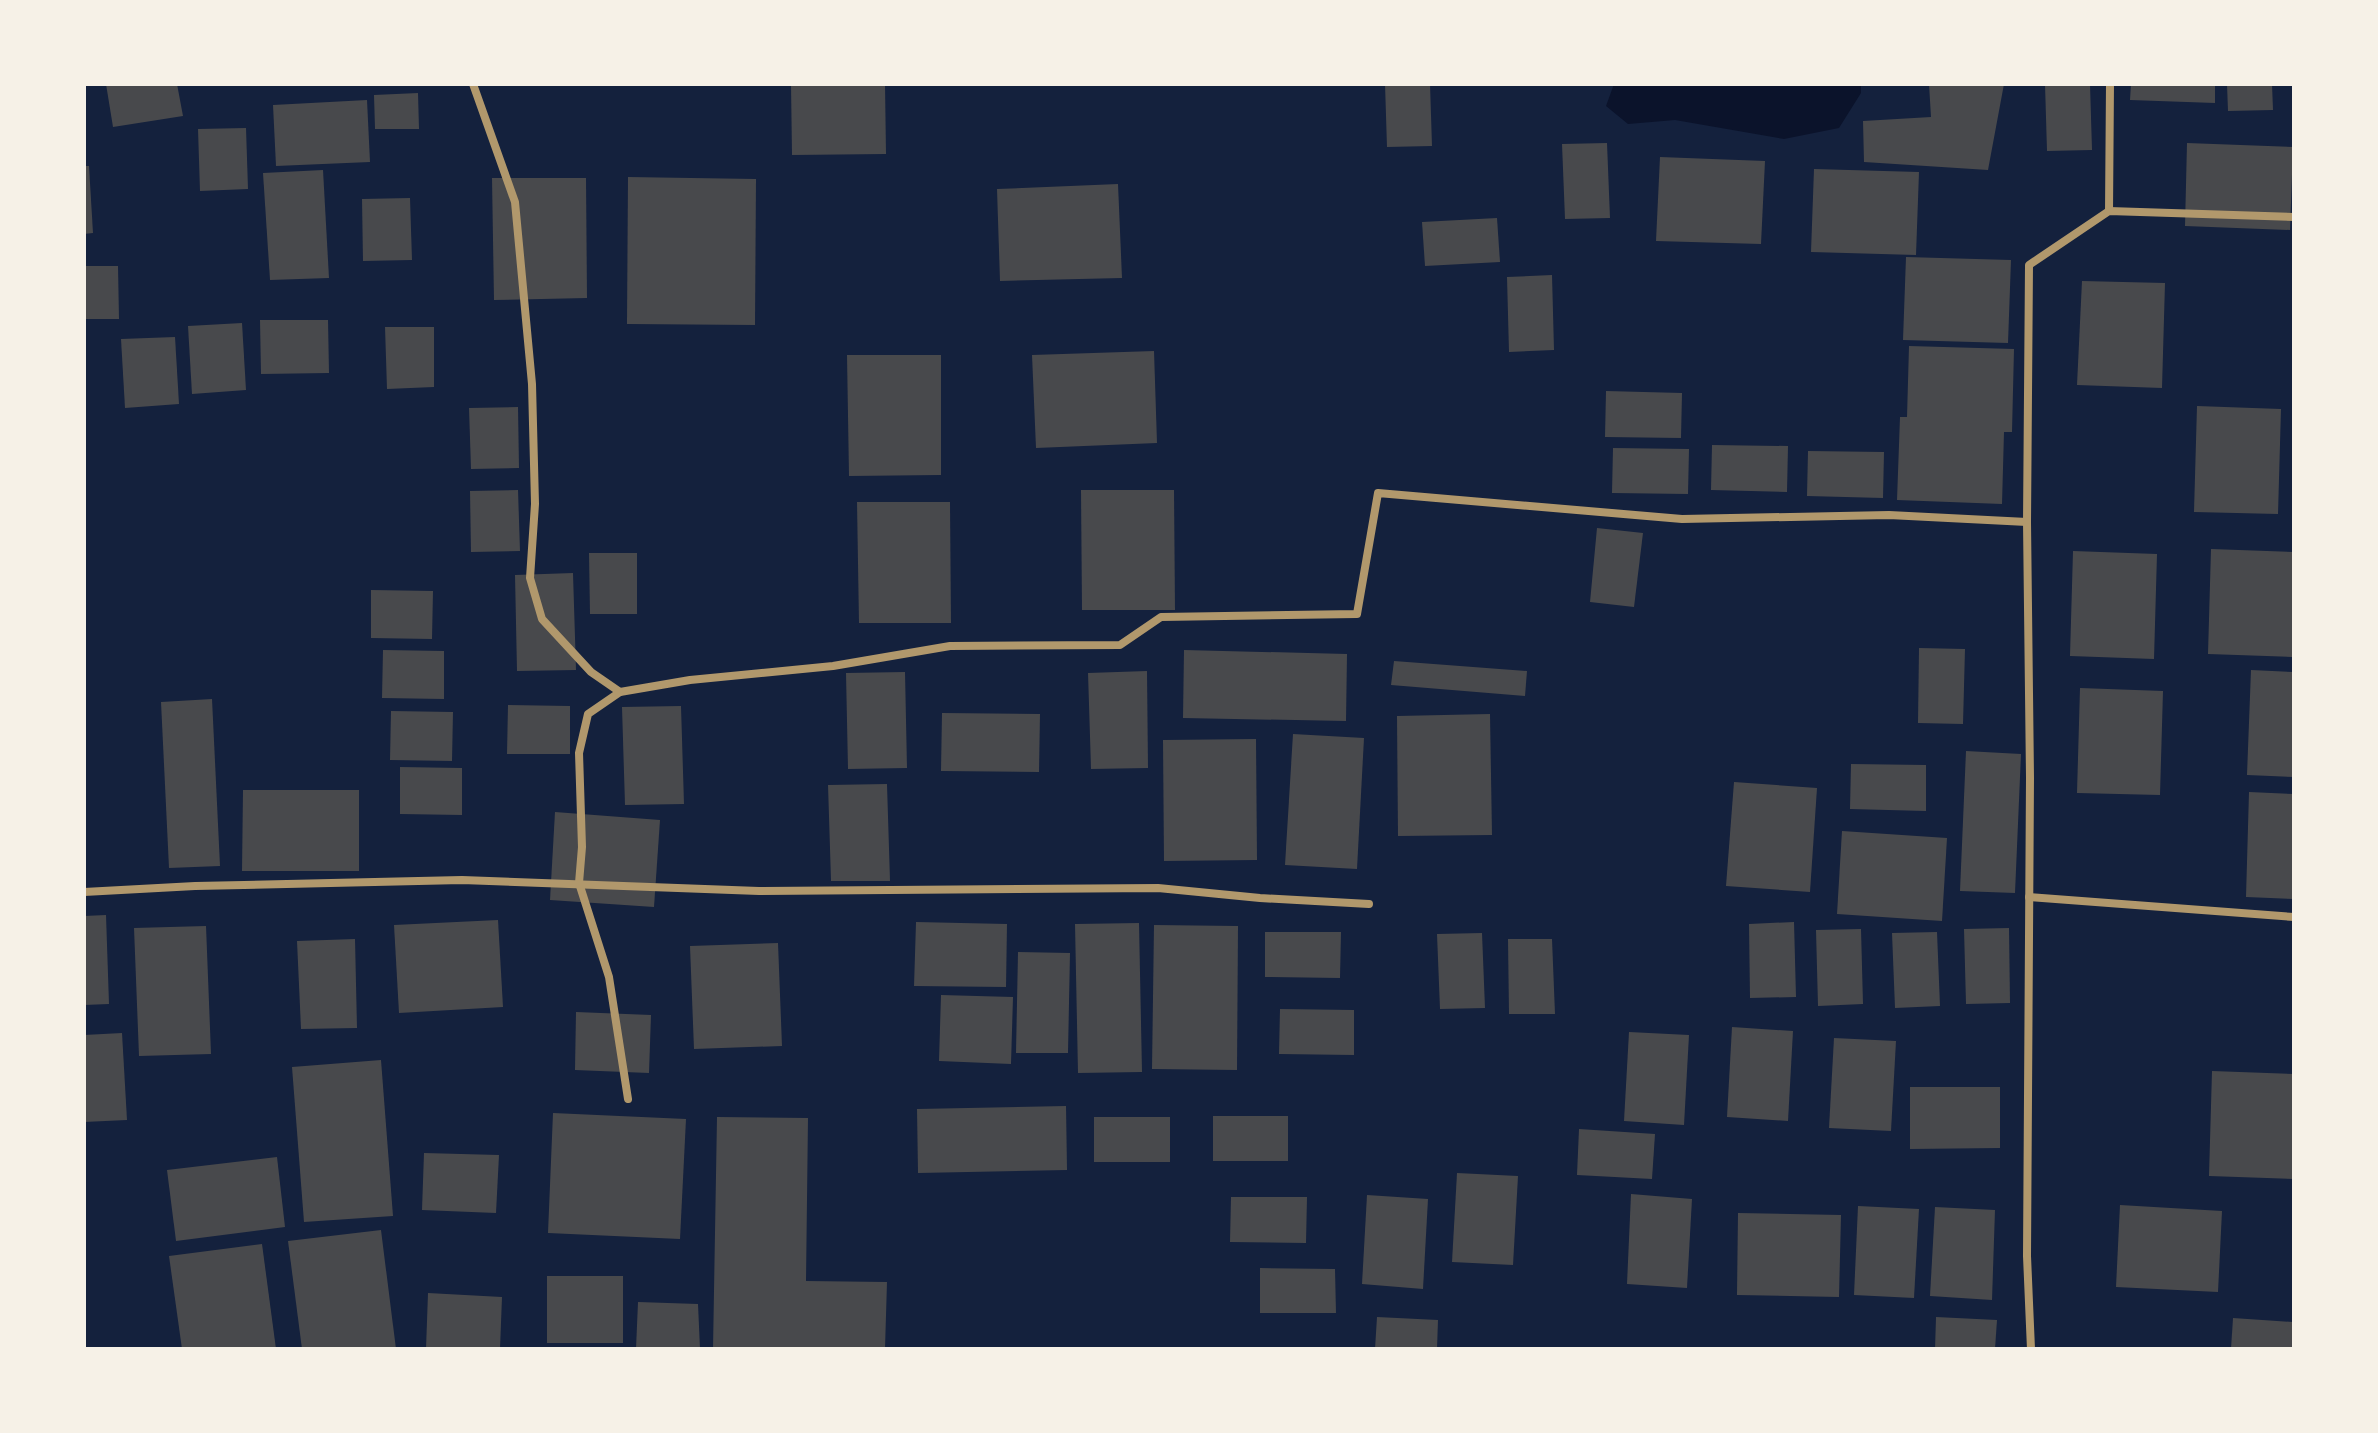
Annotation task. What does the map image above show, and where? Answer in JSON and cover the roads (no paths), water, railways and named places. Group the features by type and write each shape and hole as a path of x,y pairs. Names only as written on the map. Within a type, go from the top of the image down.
{"street":[{"path":"473,84 515,202 532,384 535,504 530,578 542,619 591,672 620,692"},
{"path":"2109,211 2110,84"},
{"path":"2031,1349 2027,1256 2029,265 2109,211 2294,217"},
{"path":"628,1099 609,977 579,883 582,847 579,753 588,714 620,692 690,680 833,666 950,646 1120,645 1161,617 1357,614 1378,493 1682,519 1889,515 2027,522"},
{"path":"84,892 195,886 462,880 759,891 1158,888 1369,904"},
{"path":"2029,897 2294,917"}],"water":[{"path":"1614,84 1861,84 1861,93 1839,128 1784,139 1675,120 1628,124 1606,106"}]}
